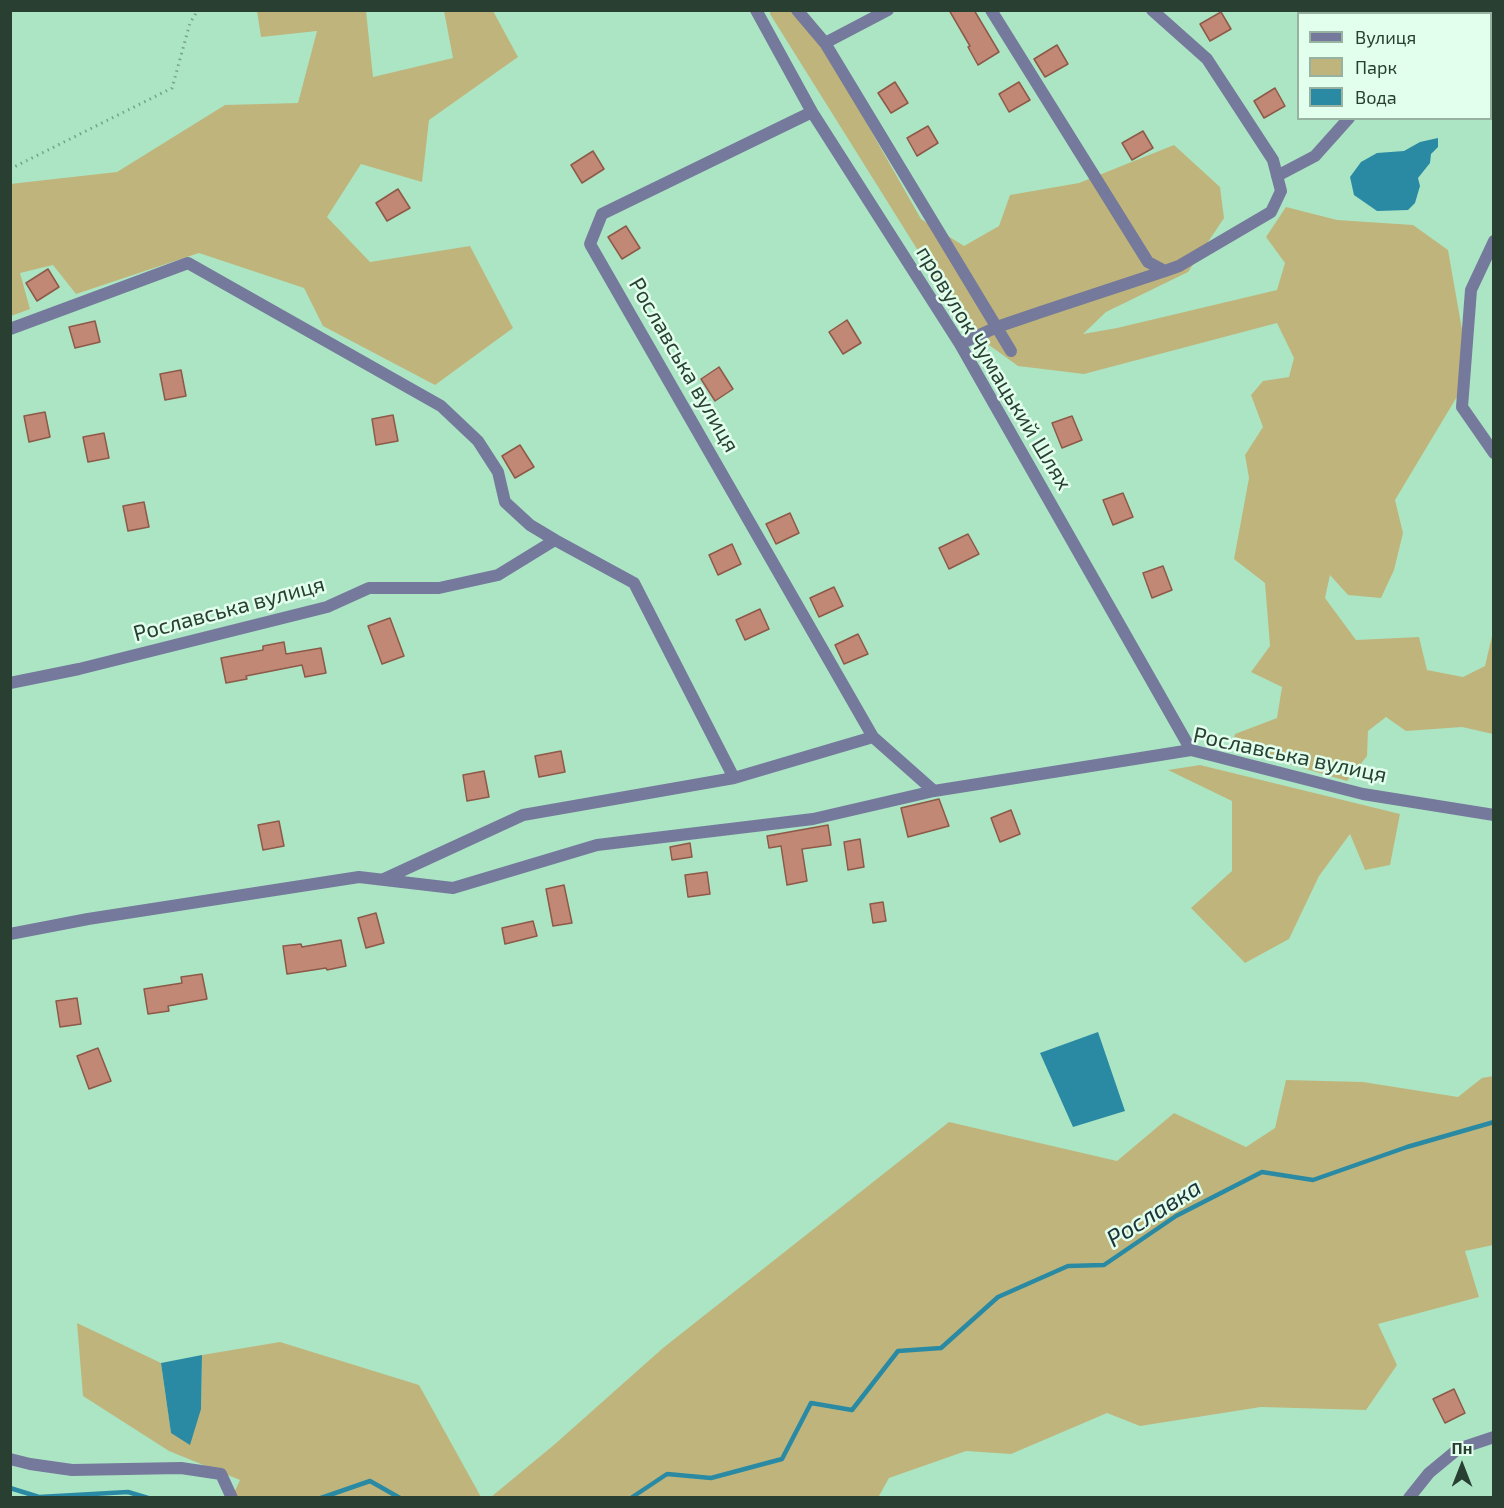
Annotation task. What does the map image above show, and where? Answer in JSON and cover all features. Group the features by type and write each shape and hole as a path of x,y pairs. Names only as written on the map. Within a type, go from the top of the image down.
{"street":[{"name":"провулок Чумацький Шлях","path":"756,10 812,112 960,344 1191,750"},
{"path":"797,10 825,43 1011,351"},
{"path":"825,43 888,10"},
{"path":"991,10 1148,262 1165,271"},
{"path":"960,344 997,327 1179,266 1271,212 1281,191 1272,160 1207,59 1152,10"},
{"name":"Рославська вулиця","path":"812,112 602,214 590,244 873,737 934,791"},
{"path":"1277,176 1315,156 1347,120"},
{"path":"1494,241 1471,290 1462,407 1494,453"},
{"path":"10,329 188,263 441,406 478,441 498,472 505,502 530,525 634,583 734,778"},
{"name":"Рославська вулиця","path":"10,683 79,669 327,607 369,588 439,588 498,575 555,540"},
{"name":"Рославська вулиця","path":"382,880 523,815 734,778 873,737"},
{"name":"Рославська вулиця","path":"10,934 88,919 359,877 453,888 597,845 813,819 934,791 1191,750 1363,794 1494,815"},
{"path":"1409,1497 1429,1473 1458,1449 1494,1437"},
{"path":"10,1459 72,1470 181,1468 221,1474 232,1497"}],"path":[{"path":"10,169 172,88 190,22 198,10"}],"green space":[{"path":"257,11 366,11 373,77 453,58 444,11 493,11 518,57 429,120 422,182 361,164 327,217 370,262 470,246 513,328 435,385 323,326 304,288 199,253 76,294 53,265 20,273 30,309 11,316 10,184 117,172 225,105 298,103 317,31 261,37"},
{"path":"770,11 803,11 921,219 964,246 999,226 1010,195 1079,183 1174,145 1220,187 1224,218 1188,272 1106,312 1083,334 1277,290 1285,263 1266,237 1286,207 1337,220 1413,225 1448,250 1470,375 1395,500 1403,533 1394,570 1381,598 1348,595 1330,575 1325,598 1356,640 1419,637 1427,670 1463,677 1485,666 1493,636 1493,734 1462,727 1406,731 1386,717 1368,731 1367,756 1347,781 1231,747 1235,734 1277,718 1282,687 1251,672 1270,646 1265,583 1234,559 1249,478 1245,455 1263,427 1251,395 1263,381 1289,377 1294,358 1277,323 1084,374 1018,366 967,329"},
{"path":"1200,765 1400,814 1390,865 1365,870 1350,834 1319,876 1289,939 1245,963 1191,908 1232,871 1232,801 1168,770"},
{"path":"1493,1076 1493,1245 1465,1251 1479,1297 1378,1324 1397,1365 1366,1410 1261,1407 1140,1426 1107,1413 1011,1454 966,1451 889,1478 879,1497 491,1497 555,1444 663,1348 949,1122 1117,1161 1174,1113 1246,1147 1275,1128 1286,1080 1363,1082 1458,1097 1482,1078"},
{"path":"77,1323 161,1363 171,1432 201,1409 202,1355 280,1342 419,1385 481,1497 232,1497 240,1480 169,1451 83,1396"}],"water":[{"path":"1438,138 1438,147 1431,154 1430,163 1418,178 1420,186 1415,203 1408,210 1377,211 1354,195 1350,177 1361,162 1377,153 1404,151 1420,142"},
{"path":"1098,1032 1125,1111 1073,1127 1040,1053"},
{"path":"202,1355 201,1409 190,1445 171,1433 161,1363"}],"building":[{"path":"949,10 974,10 999,52 978,65"},
{"path":"1221,12 1231,29 1210,41 1200,24"},
{"path":"1057,45 1068,64 1045,77 1034,59"},
{"path":"895,82 908,103 891,113 878,93"},
{"path":"1019,82 1030,100 1009,112 999,94"},
{"path":"1275,88 1285,106 1264,118 1254,101"},
{"path":"928,126 938,143 917,156 907,138"},
{"path":"1143,131 1153,148 1132,160 1122,143"},
{"path":"593,151 604,169 582,183 571,165"},
{"path":"398,189 410,208 387,221 376,203"},
{"path":"626,226 640,248 622,259 608,237"},
{"path":"48,269 59,287 37,301 26,283"},
{"path":"847,320 861,343 843,354 829,332"},
{"path":"95,321 100,342 75,348 69,327"},
{"path":"719,367 733,389 715,401 701,379"},
{"path":"181,370 186,396 165,400 160,374"},
{"path":"45,412 50,437 29,442 24,416"},
{"path":"393,415 398,441 376,445 372,419"},
{"path":"1072,416 1082,440 1062,448 1052,423"},
{"path":"104,433 109,458 88,462 83,437"},
{"path":"520,445 534,467 515,478 502,456"},
{"path":"1123,493 1133,517 1113,525 1103,500"},
{"path":"144,502 149,527 128,531 123,506"},
{"path":"790,513 799,533 776,544 766,524"},
{"path":"968,534 979,554 949,569 939,548"},
{"path":"732,544 741,564 718,575 709,555"},
{"path":"1163,566 1172,590 1152,598 1143,573"},
{"path":"834,587 843,606 819,617 810,598"},
{"path":"760,609 769,629 745,640 736,620"},
{"path":"390,618 404,656 382,664 368,626"},
{"path":"858,634 868,654 844,664 835,645"},
{"path":"284,642 286,654 321,648 326,673 305,677 302,665 246,676 247,679 226,683 221,658 263,650 263,646"},
{"path":"561,751 565,772 539,777 535,756"},
{"path":"484,771 489,797 467,801 463,775"},
{"path":"939,799 949,826 908,837 901,808"},
{"path":"1011,810 1020,834 1000,842 991,818"},
{"path":"279,821 284,846 263,850 258,825"},
{"path":"828,825 831,845 802,849 807,881 787,885 781,846 769,848 767,836"},
{"path":"860,839 864,867 848,870 844,842"},
{"path":"690,843 692,857 672,860 670,847"},
{"path":"707,872 710,894 688,897 685,875"},
{"path":"564,885 572,923 553,926 546,889"},
{"path":"883,902 886,921 873,923 870,904"},
{"path":"376,913 384,943 366,948 358,918"},
{"path":"533,921 537,936 505,944 502,928"},
{"path":"341,940 346,966 287,974 283,946 301,944 302,947"},
{"path":"202,974 207,999 168,1006 169,1011 148,1014 144,989 182,983 181,977"},
{"path":"77,998 81,1024 60,1027 56,1001"},
{"path":"98,1048 111,1081 89,1089 77,1056"},
{"path":"1454,1389 1465,1413 1445,1423 1433,1399"}],"waterway":[{"name":"Рославка","path":"631,1498 667,1474 711,1478 782,1459 811,1403 852,1410 898,1351 941,1348 998,1297 1068,1266 1104,1265 1176,1216 1262,1172 1313,1180 1407,1147 1494,1122"},
{"name":"Рославка","path":"321,1498 370,1481 400,1498"},
{"path":"10,1488 39,1497 128,1492 148,1498"}]}
